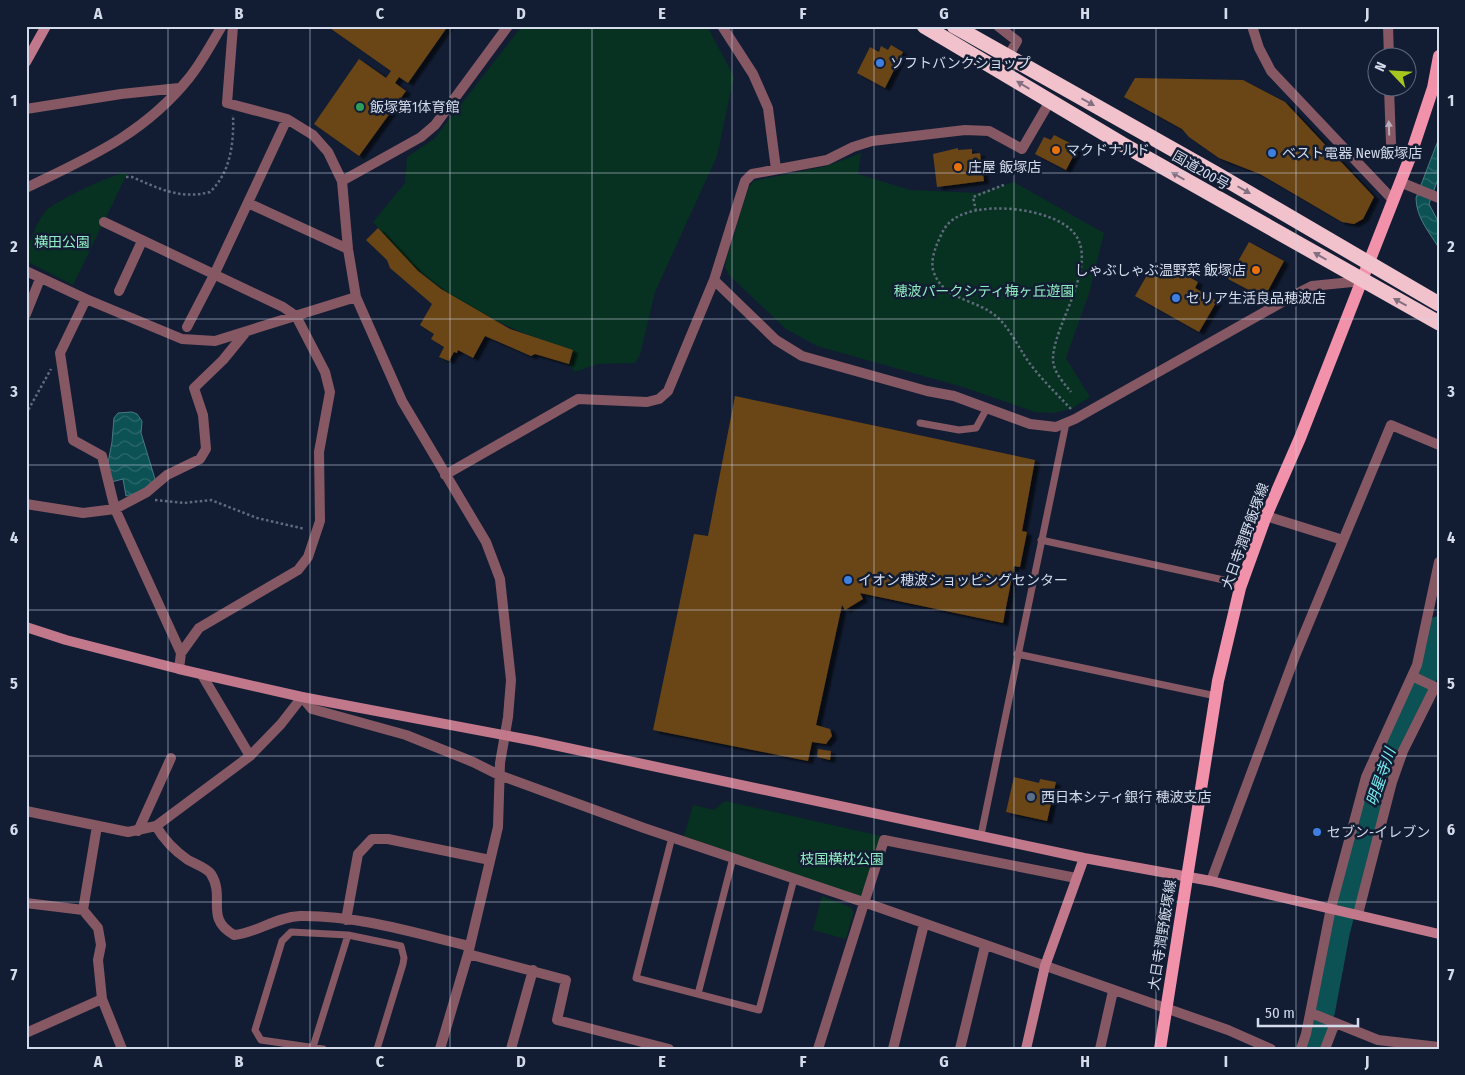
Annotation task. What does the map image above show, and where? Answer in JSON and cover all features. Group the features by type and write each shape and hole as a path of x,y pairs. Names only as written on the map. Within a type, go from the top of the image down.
{"highway":[{"name":"国道200号","path":"924,26 1362,281 1439,323"},
{"name":"国道200号","path":"954,26 1439,304"}],"main road":[{"name":"大日寺潤野飯塚線","path":"1160,1049 1216,696 1242,584 1266,516 1300,438 1400,182 1432,88 1439,56"}],"street":[{"path":"26,62 46,26"},
{"path":"26,188 131,134 162,107 196,69 222,26"},
{"path":"233,26 227,103 287,119 313,135 321,144 342,181 348,249 356,297 402,401 444,475 486,542 500,579 511,680 508,717 500,763 498,827 469,950 440,1049"},
{"path":"342,181 435,126 508,26"},
{"path":"722,26 754,74 768,108 776,169"},
{"path":"998,26 1017,41 1008,57"},
{"path":"1252,26 1259,48 1271,71 1393,200"},
{"path":"1388,26 1388,48"},
{"path":"26,109 121,94 179,88"},
{"path":"1389,98 1390,143 1393,149 1408,160"},
{"path":"444,475 578,399 647,402 659,399 668,390 714,280 745,181 752,174 827,160 853,147 872,142 965,130 989,131 1022,149 1050,101"},
{"path":"187,327 214,275 287,119"},
{"path":"1400,182 1437,196"},
{"path":"248,203 348,249"},
{"path":"104,222 283,307 296,316 325,372 330,392 319,452 321,496 318,532 308,557 298,570 199,628 181,654 179,669"},
{"path":"119,291 142,241"},
{"path":"26,271 40,279 182,339 215,342 356,297"},
{"path":"26,314 30,294 40,279"},
{"path":"714,280 776,340 802,356 927,391 954,396 1030,424 1056,427 1312,286 1362,281"},
{"path":"86,299 60,353 73,440 102,456 115,509 181,654"},
{"path":"26,504 83,513 115,509 147,492 167,474 194,463 204,454 203,415 194,388 222,360 245,332"},
{"path":"1211,881 1294,656 1391,425 1439,446"},
{"path":"1266,516 1343,540"},
{"path":"1345,911 1366,777 1414,676 1423,646 1439,562"},
{"path":"26,627 66,640 202,675 302,697 535,741 1084,858 1211,881 1439,934"},
{"path":"202,675 250,756"},
{"path":"1302,1049 1315,1015 1345,911 1403,751 1434,687 1414,676"},
{"path":"26,811 128,832 156,826 250,756 282,724 302,697"},
{"path":"302,697 312,709 406,735 473,762 499,775 672,838 1166,1008 1228,1030 1271,1049"},
{"path":"138,831 171,758"},
{"path":"83,910 97,826"},
{"path":"156,826 164,839 177,851 210,872 218,889 216,914 221,925 234,935 243,934 283,918 300,916 346,920 469,950 566,980 557,1020 670,1049"},
{"path":"346,920 358,854 372,839 379,837 490,860"},
{"path":"818,1049 884,840 1076,878"},
{"path":"1026,1049 1045,966 1084,858"},
{"path":"26,903 83,910 98,928 102,945 98,960 102,999 122,1049"},
{"path":"893,1049 924,924"},
{"path":"960,1049 985,946"},
{"path":"511,1049 533,970"},
{"path":"1100,1049 1113,991"},
{"path":"26,1033 102,999"},
{"path":"1315,1015 1388,1046 1439,1047"},
{"path":"1325,1049 1332,1022"}],"lane":[{"path":"920,423 967,431 976,428 987,408"},
{"path":"980,835 1066,423"},
{"path":"1041,540 1242,584"},
{"path":"1017,654 1216,696"},
{"path":"672,838 636,978 759,1010 794,879"},
{"path":"698,994 733,858"},
{"path":"323,1049 261,1040 255,1030 282,941 291,932 348,935 397,943 403,950 403,964 377,1049"},
{"path":"313,1047 348,935"}],"path":[{"path":"126,177 184,196 210,192 217,185 232,149 233,105"},
{"path":"976,211 973,198 1006,184"},
{"path":"1070,409 1028,362 1006,326 983,307 953,296 938,281 933,268 933,258 940,238 948,224 958,216 976,211 1000,210 1041,214 1065,224 1075,233 1081,245 1081,266 1077,287 1056,344 1053,360 1059,377 1071,392"},
{"path":"26,414 60,353"},
{"path":"147,502 155,500 184,503 211,500 256,518 318,532"}],"green space":[{"path":"522,26 707,26 734,77 717,156 655,292 640,355 635,363 597,364 575,372 569,364 572,350 512,328 455,298 420,272 373,222 405,183 407,157 434,139"},
{"name":"穂波パークシティ梅ヶ丘遊園","path":"861,153 858,174 910,190 978,193 1014,182 1104,233 1089,293 1066,358 1090,397 1071,409 1053,413 1035,412 963,387 817,346 786,329 730,276 725,267 728,254 749,187 754,181 827,166"},
{"name":"横田公園","path":"125,173 127,174 73,285 26,261 33,233 48,209 85,188"},
{"name":"枝国横枕公園","path":"725,801 881,836 865,891 861,897 684,836 693,805 714,810"},
{"path":"822,896 852,908 853,914 846,939 813,930"}],"water":[{"path":"1439,138 1439,176 1429,204 1439,223 1439,248 1418,212 1416,198"},
{"path":"132,412 137,414 142,421 141,433 155,479 146,488 126,496 123,479 111,482 108,463 114,418 118,413"}],"building":[{"name":"飯塚第1体育館","path":"327,26 448,26 408,83 399,77 395,83 406,91 359,156 314,124 359,59 386,78 391,71"},
{"name":"ソフトバンクショップ","path":"891,45 903,52 885,88 857,73 870,47 879,52 881,46 888,50"},
{"name":"ベスト電器 New飯塚店","path":"1135,78 1243,80 1285,102 1374,197 1363,219 1354,224 1342,222 1260,174 1219,158 1189,137 1182,129 1124,97"},
{"name":"マクドナルド","path":"1054,135 1078,147 1066,170 1035,154 1044,137 1051,140"},
{"name":"庄屋 飯塚店","path":"958,148 958,150 972,149 972,154 980,153 984,181 937,187 933,154"},
{"path":"378,228 418,271 441,289 510,329 573,350 569,364 535,354 531,356 485,336 473,358 458,350 457,353 454,352 449,361 439,357 444,347 431,339 434,334 420,325 432,304 390,268 387,260 366,240"},
{"name":"しゃぶしゃぶ温野菜 飯塚店","path":"1249,242 1284,261 1264,298 1228,279"},
{"name":"セリア生活良品穂波店","path":"1154,263 1177,276 1180,272 1198,282 1195,288 1217,301 1199,332 1135,296"},
{"name":"イオン穂波ショッピングセンター","path":"735,396 1035,460 1022,531 1027,532 1020,567 1014,566 1003,623 860,593 863,599 845,610 842,605 816,725 830,729 832,736 826,744 812,742 808,761 653,730 694,534 708,536"},
{"path":"818,749 831,751 830,760 817,757"},
{"name":"西日本シティ銀行 穂波支店","path":"1014,777 1039,783 1040,779 1056,782 1047,821 1006,812"}],"waterway":[{"name":"明星寺川","path":"1311,1049 1323,1011 1338,931 1373,798 1387,754 1427,672 1439,628"}],"place":[{"name":"ソフトバンクショップ","path":"880,63"},
{"name":"飯塚第1体育館","path":"360,107"},
{"name":"マクドナルド","path":"1056,150"},
{"name":"ベスト電器 New飯塚店","path":"1272,153"},
{"name":"庄屋 飯塚店","path":"958,167"},
{"name":"しゃぶしゃぶ温野菜 飯塚店","path":"1256,270"},
{"name":"セリア生活良品穂波店","path":"1176,298"},
{"name":"イオン穂波ショッピングセンター","path":"848,580"},
{"name":"西日本シティ銀行 穂波支店","path":"1031,797"},
{"name":"セブン-イレブン","path":"1317,832"}]}
